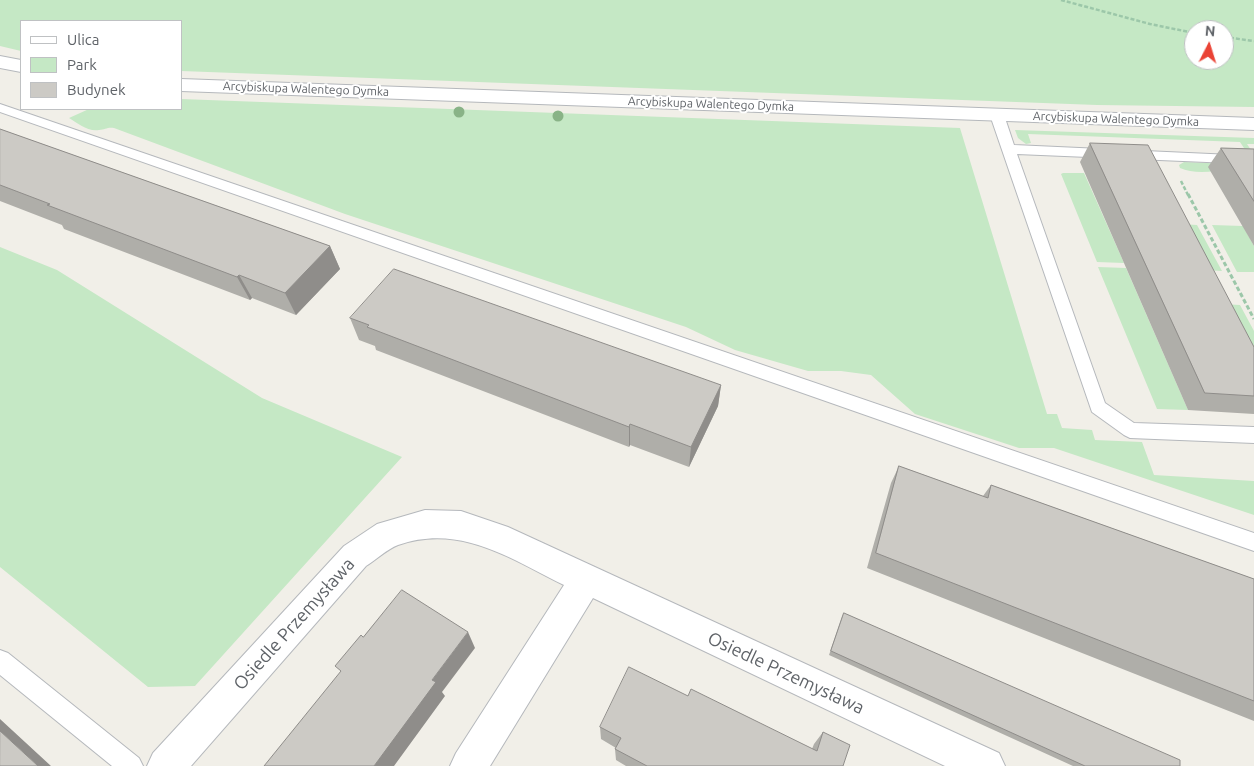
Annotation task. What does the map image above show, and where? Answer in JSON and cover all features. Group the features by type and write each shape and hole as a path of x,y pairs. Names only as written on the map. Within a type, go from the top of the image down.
{"street":[{"path":"0,62 20,66"},
{"name":"Arcybiskupa Walentego Dymka","path":"182,85 1249,123"},
{"name":"Osiedle Przemysława","path":"166,766 355,556 388,534 425,524 461,525 497,537 986,766"},
{"path":"475,764 586,580"}],"lane":[{"path":"0,108 1254,542"},
{"path":"997,115 1098,407 1130,430 1254,435"},
{"path":"1010,149 1254,160"},
{"path":"0,660 130,766"}],"path":[{"path":"1061,0 1150,24 1184,31"},
{"path":"1234,38 1254,41"},
{"path":"1168,156 1254,318"}],"green space":[{"path":"0,0 1254,0 1254,107 1097,105 182,71 182,20 20,20 20,51 0,46"},
{"path":"182,99 960,128 1047,414 1057,414 1062,428 1092,430 1095,440 1142,442 1154,475 1254,481 1254,515 1054,448 1019,448 915,414 871,375 841,371 808,371 735,350 686,327 345,214 114,128 91,130 69,118 87,110 182,110"},
{"path":"1015,130 1254,138 1254,144 1247,144 1251,150 1246,151 1240,142 1028,134 1031,143 1026,144 1018,138"},
{"path":"1184,162 1254,165 1197,172 1180,168 1179,165"},
{"path":"1084,173 1124,263 1097,262 1061,174"},
{"path":"1165,223 1197,225 1222,271 1204,270"},
{"path":"1212,225 1243,226 1254,246 1254,272 1237,272"},
{"path":"0,247 57,270 262,398 402,457 195,686 148,687 0,567"},
{"path":"1098,267 1126,268 1188,410 1157,409"},
{"path":"1205,303 1240,305 1254,331 1254,359"}],"building":[{"path":"0,129 330,246 285,293 239,275 237,277 47,205 50,204 0,185"},
{"path":"1090,143 1148,145 1254,347 1254,396 1205,393"},
{"path":"1221,148 1254,149 1254,201"},
{"path":"394,269 721,385 691,447 630,424 629,427 367,327 369,325 350,318"},
{"path":"899,466 988,498 991,485 1254,579 1254,701 876,553"},
{"path":"402,590 468,632 432,680 436,682 374,766 264,766 341,671 335,666 361,635 363,637"},
{"path":"844,613 1180,760 1180,766 1085,766 831,651"},
{"path":"629,667 688,696 691,689 817,751 823,732 850,745 843,766 647,766 615,749 621,738 600,727"},
{"path":"0,731 38,766 0,766"}]}
